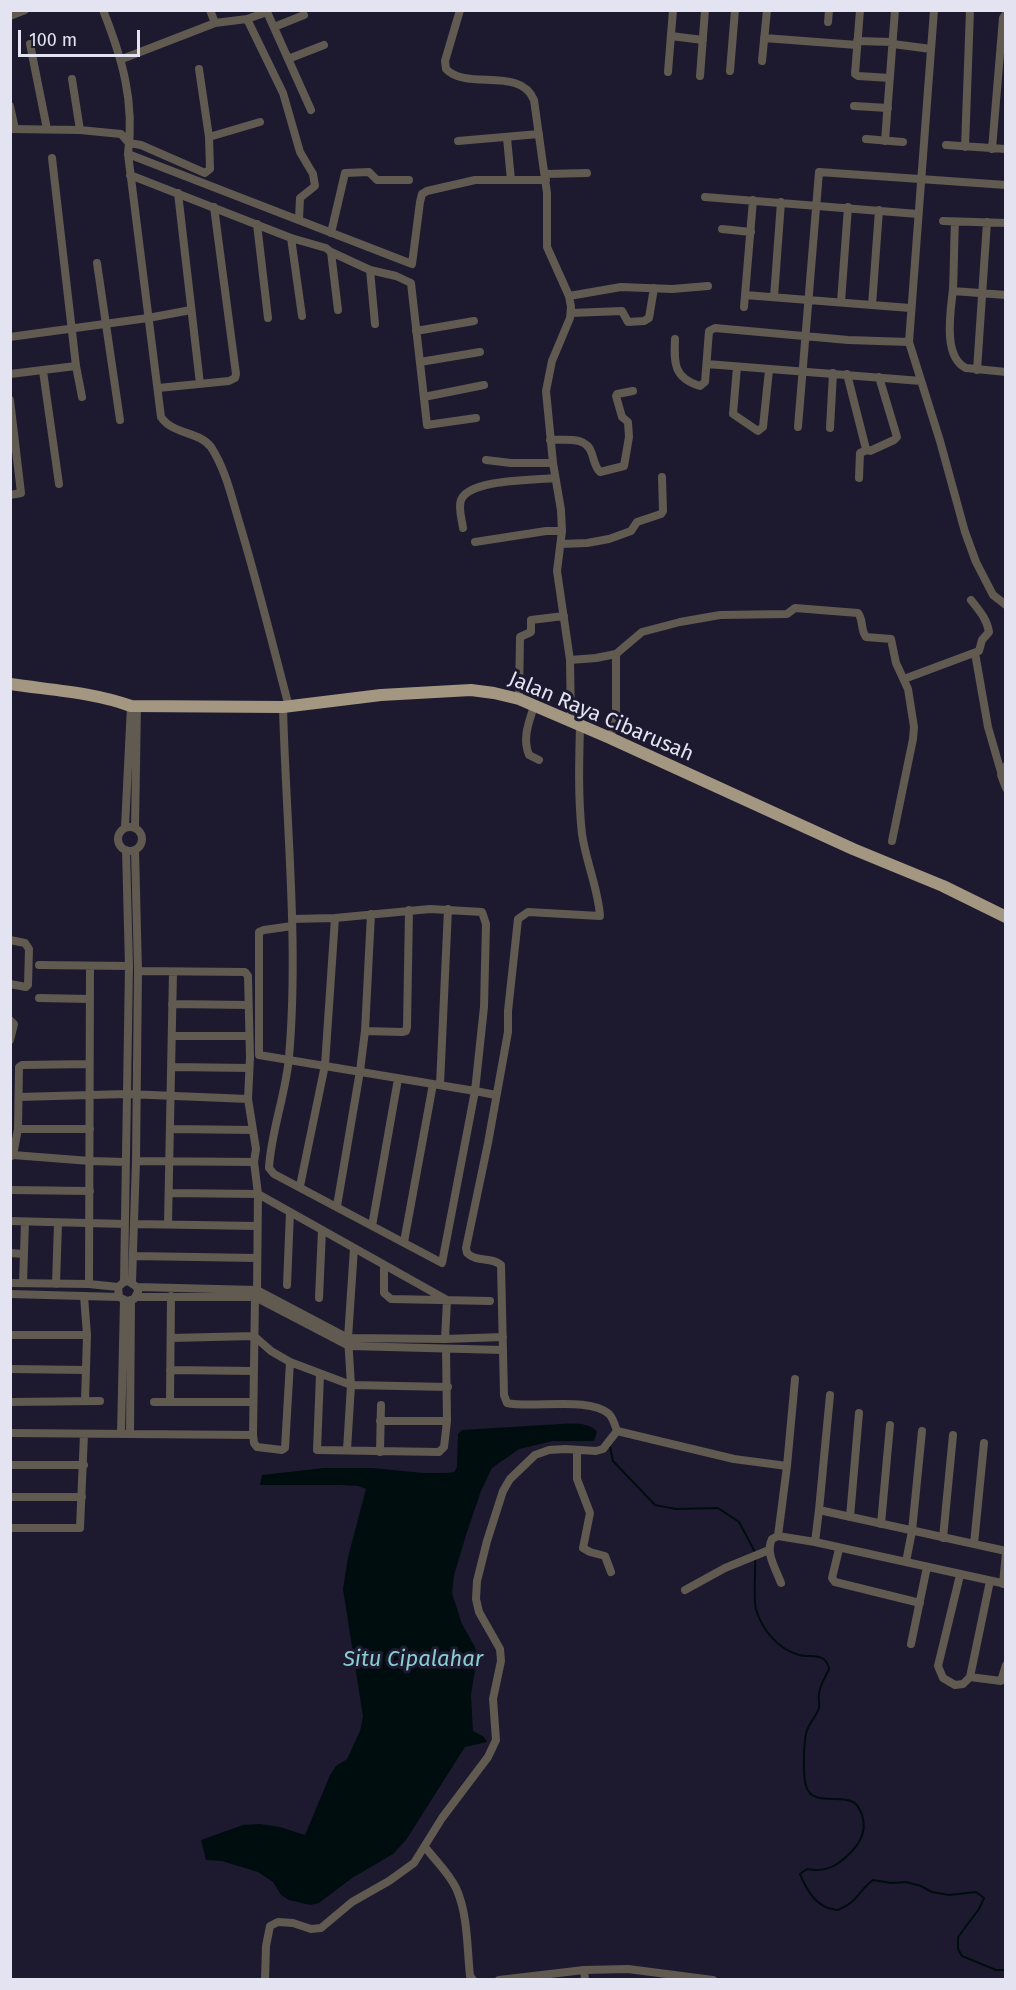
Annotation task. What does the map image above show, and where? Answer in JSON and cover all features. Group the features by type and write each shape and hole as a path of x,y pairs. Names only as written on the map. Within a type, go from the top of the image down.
{"main road":[{"name":"Jalan Raya Cibarusah","path":"10,684 134,706 286,707 381,695 471,690 519,699 843,845 943,886 1005,917"}],"street":[{"path":"10,16 25,10"},
{"path":"103,10 122,59 128,90 130,175 161,417 174,429 209,445 222,468 253,571 286,707 292,922 294,937 289,1058 269,1168 274,1174 442,1263 475,1091 484,1007 486,924 482,912 448,909 409,910 292,922 264,930 259,932 257,1052 260,1055 289,1058 436,1085 475,1091 496,1095"},
{"path":"210,10 215,23"},
{"path":"459,10 445,61 446,69 455,75 505,82 528,89 534,100 545,177 547,247 569,296 571,313 552,361 546,391 552,463 561,510 562,531 557,571 570,660 583,834 587,860 599,902 600,916 528,912 518,919 508,1011 508,1032 466,1248 467,1253 471,1257 494,1260 501,1265 504,1395 507,1403 570,1404 600,1409 608,1414 617,1431 734,1458 787,1466"},
{"path":"668,72 673,10"},
{"path":"700,76 705,10"},
{"path":"730,71 735,10"},
{"path":"762,61 767,10"},
{"path":"828,22 829,10"},
{"path":"860,10 856,75 890,78"},
{"path":"885,141 895,10"},
{"path":"934,10 909,342 972,552 993,596 1005,605"},
{"path":"965,147 970,10"},
{"path":"122,59 215,23 248,19 266,11 311,110"},
{"path":"992,149 1005,14"},
{"path":"274,27 304,15"},
{"path":"248,19 283,93 300,152 315,178 315,186 300,198 299,219"},
{"path":"671,36 703,40"},
{"path":"765,38 893,43 931,49"},
{"path":"30,44 47,129"},
{"path":"288,59 324,45"},
{"path":"10,106 13,129 80,130 121,134 129,143 141,145 206,173 210,169 209,137 199,69"},
{"path":"72,79 80,130"},
{"path":"854,106 888,108"},
{"path":"209,137 260,122"},
{"path":"458,141 539,134"},
{"path":"507,138 511,180"},
{"path":"866,139 903,142"},
{"path":"946,146 1005,149"},
{"path":"128,154 412,264 420,202 422,195 427,191 475,180 511,180 586,173"},
{"path":"52,158 76,366 82,397"},
{"path":"332,233 345,173 369,172 377,180 409,180"},
{"path":"798,427 819,172 1005,185"},
{"path":"130,175 291,238 326,248 370,270 396,276 411,283 427,425 476,417"},
{"path":"178,193 200,384"},
{"path":"705,196 918,214"},
{"path":"744,307 753,200"},
{"path":"774,297 780,202"},
{"path":"158,388 229,381 235,378 213,207"},
{"path":"841,302 848,207"},
{"path":"872,305 879,210"},
{"path":"943,221 1005,223"},
{"path":"955,222 951,345 956,360 966,368 1005,372"},
{"path":"977,370 987,222"},
{"path":"257,224 268,318"},
{"path":"722,229 751,232"},
{"path":"291,238 302,316"},
{"path":"331,252 338,310"},
{"path":"97,263 120,420"},
{"path":"370,270 375,324"},
{"path":"569,296 621,287 672,289 708,286"},
{"path":"571,313 622,311 628,322 644,321 649,318 654,288"},
{"path":"953,291 1005,295"},
{"path":"745,295 910,308"},
{"path":"10,337 191,310"},
{"path":"416,330 474,321"},
{"path":"675,339 676,370 700,386 705,382 709,332 715,328 909,342"},
{"path":"420,362 480,352"},
{"path":"707,364 921,381"},
{"path":"10,374 76,366"},
{"path":"737,367 733,414 758,431 763,427 769,370"},
{"path":"43,371 59,484"},
{"path":"830,428 833,373"},
{"path":"846,374 867,450"},
{"path":"859,478 860,453 897,437 879,377"},
{"path":"424,397 484,385"},
{"path":"550,440 579,440 587,443 600,472 624,466 629,437 628,422 622,417 616,396 633,391"},
{"path":"10,400 21,494 10,495"},
{"path":"486,460 511,463 552,463"},
{"path":"561,544 609,539 631,531 637,522 661,514 663,511 662,477"},
{"path":"463,528 461,502 469,491 484,485 555,478"},
{"path":"475,542 546,531 562,531"},
{"path":"904,679 979,651 988,628 982,614 970,600"},
{"path":"570,660 616,654 636,636 649,629 680,621 720,615 787,614 795,608 858,613 862,619 863,632 866,637 891,639 893,642 894,658 908,689 914,731 892,841"},
{"path":"519,699 520,637 531,632 531,620 564,616"},
{"path":"975,653 988,727 1003,769 1001,775 1005,788"},
{"path":"609,738 616,720 616,654"},
{"path":"134,706 125,827 118,839 120,846 126,850 135,850"},
{"path":"121,1434 128,1285 134,1257 138,971 135,850 142,842 142,836 135,827 134,706"},
{"path":"534,706 525,738 529,755 539,760"},
{"path":"125,827 135,827"},
{"path":"126,850 129,966 125,1224 130,1434"},
{"path":"404,1242 436,1085 448,909"},
{"path":"365,1030 402,1032 408,1028 409,910"},
{"path":"337,1206 365,1030 371,914"},
{"path":"300,1186 325,1065 335,918"},
{"path":"10,940 25,943 29,949 28,985 26,987 10,984"},
{"path":"39,965 129,966"},
{"path":"89,1284 90,966"},
{"path":"138,971 245,972 248,976 248,1099 256,1149 254,1162 258,1194 253,1371 253,1435 257,1446 272,1449 285,1448 290,1362"},
{"path":"168,1224 173,972"},
{"path":"39,998 90,999"},
{"path":"172,1004 248,1005"},
{"path":"10,1020 15,1029 10,1041"},
{"path":"172,1036 248,1036"},
{"path":"89,1064 22,1065 18,1070 18,1129 12,1156 126,1161"},
{"path":"172,1066 249,1068"},
{"path":"372,1226 398,1078"},
{"path":"19,1097 127,1094 248,1099"},
{"path":"18,1129 90,1129"},
{"path":"171,1129 253,1130"},
{"path":"136,1161 254,1162"},
{"path":"10,1190 90,1191"},
{"path":"170,1193 258,1194 447,1300"},
{"path":"287,1285 290,1212"},
{"path":"10,1221 125,1224"},
{"path":"23,1283 24,1222"},
{"path":"56,1284 58,1223"},
{"path":"134,1224 257,1226"},
{"path":"319,1298 322,1230"},
{"path":"347,1450 354,1248"},
{"path":"10,1253 24,1254"},
{"path":"134,1257 257,1258"},
{"path":"384,1266 384,1293 391,1299 490,1301"},
{"path":"10,1283 128,1285 256,1294 349,1342 446,1349 503,1350"},
{"path":"10,1294 128,1299 256,1294"},
{"path":"84,1296 87,1335 85,1401"},
{"path":"170,1401 171,1296"},
{"path":"445,1339 447,1300"},
{"path":"10,1335 87,1335"},
{"path":"171,1338 254,1336 290,1362 351,1385 447,1387"},
{"path":"349,1342 503,1337"},
{"path":"320,1375 316,1449 439,1452 444,1448 447,1421 446,1349"},
{"path":"10,1370 86,1370"},
{"path":"170,1370 253,1371"},
{"path":"778,1536 795,1379"},
{"path":"815,1542 830,1395"},
{"path":"10,1402 100,1401"},
{"path":"154,1402 253,1401"},
{"path":"380,1452 381,1405"},
{"path":"850,1517 859,1413"},
{"path":"380,1421 447,1421"},
{"path":"881,1524 890,1425"},
{"path":"265,1980 266,1946 270,1926 278,1922 293,1923 311,1929 321,1928 352,1902 389,1881 414,1863 460,1793 488,1757 496,1740 494,1699 501,1661 500,1649 479,1612 476,1599 477,1581 497,1504 510,1479 528,1460 549,1450 596,1451 603,1449 617,1431"},
{"path":"906,1562 912,1531 922,1431"},
{"path":"10,1433 253,1435"},
{"path":"10,1528 80,1528 84,1434"},
{"path":"943,1538 953,1435"},
{"path":"975,1544 984,1443"},
{"path":"577,1450 577,1479 590,1513 583,1548 605,1556 610,1572"},
{"path":"10,1465 84,1465"},
{"path":"10,1497 82,1497"},
{"path":"781,1583 769,1550 770,1541 778,1536 815,1542 1004,1584 1005,1552 819,1510"},
{"path":"839,1549 832,1578 835,1581 920,1603"},
{"path":"685,1590 710,1575 769,1550"},
{"path":"911,1644 927,1566"},
{"path":"960,1575 938,1666 940,1674 950,1684 959,1685 970,1677 990,1581"},
{"path":"970,1677 1000,1681 1005,1665"},
{"path":"425,1847 450,1878 458,1893 466,1933 470,1976 474,1980"},
{"path":"499,1980 584,1970 628,1969 714,1980"},
{"path":"584,1970 585,1980"}],"water":[{"name":"Situ Cipalahar","path":"565,1424 587,1425 593,1428 597,1432 594,1441 553,1441 519,1449 492,1468 481,1491 454,1575 452,1593 462,1624 475,1647 477,1657 471,1695 473,1731 484,1737 487,1742 465,1747 406,1840 393,1854 352,1878 319,1903 310,1905 289,1900 281,1895 273,1882 258,1872 222,1861 206,1860 201,1840 243,1825 260,1824 280,1827 305,1835 330,1775 336,1766 347,1759 360,1731 363,1717 343,1589 348,1557 366,1489 340,1485 260,1485 262,1475 324,1468 372,1468 423,1473 454,1472 457,1467 458,1434 462,1430"}],"waterway":[{"path":"610,1447 613,1461 655,1505 676,1509 718,1508 739,1522 755,1552"},
{"path":"755,1558 755,1604 762,1624 772,1638 784,1648 799,1655 822,1658 829,1669 820,1690 819,1708 806,1733 804,1757 806,1786 809,1792 819,1798 845,1799 853,1802 859,1808 864,1822 862,1836 854,1848 837,1864 819,1870 807,1869 800,1874 806,1887 819,1903 838,1910 854,1900 873,1880 891,1883 906,1882 932,1892 949,1895 976,1892 984,1898 979,1909 958,1937 958,1949 962,1956 996,1970 1006,1970"}]}
